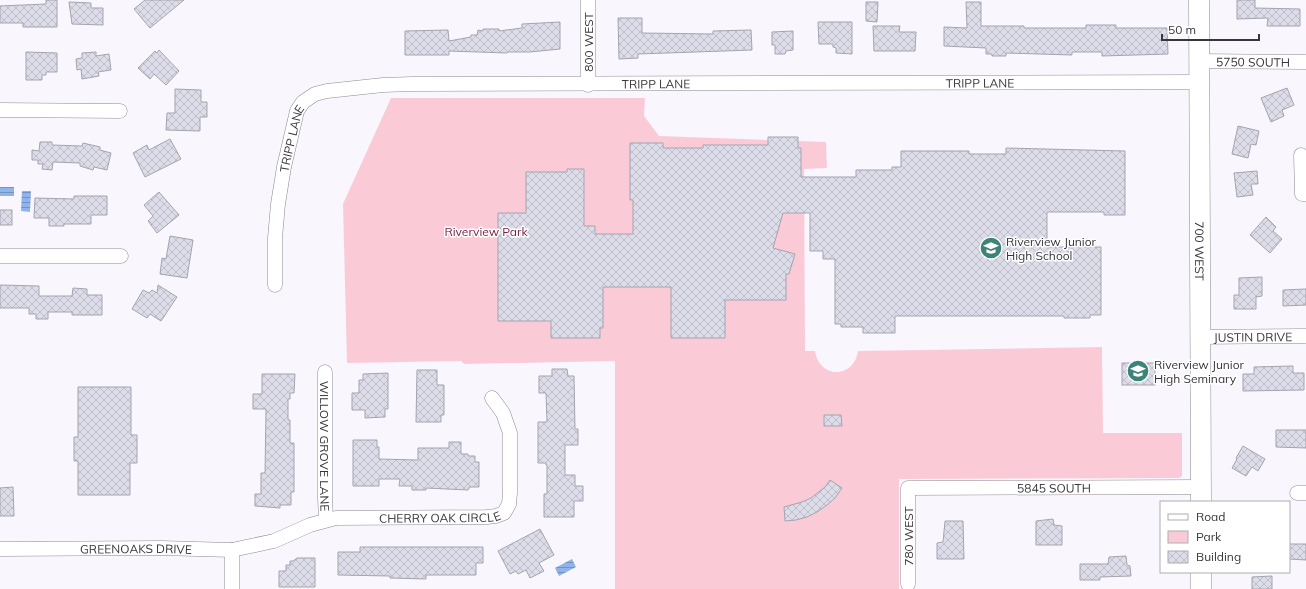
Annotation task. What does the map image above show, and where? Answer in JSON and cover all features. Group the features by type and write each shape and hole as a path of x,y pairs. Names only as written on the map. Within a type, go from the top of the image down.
{"main road":[{"name":"700 WEST","path":"1199,0 1201,495"},
{"path":"1201,573 1201,589"}],"street":[{"name":"800 WEST","path":"588,0 588,85"},
{"name":"5750 SOUTH","path":"1199,61 1306,62"},
{"name":"TRIPP LANE","path":"275,285 275,238 284,167 297,111 303,102 316,94 327,91 383,85 1200,82"},
{"path":"0,110 120,111"},
{"path":"1301,156 1302,194 1306,194"},
{"path":"0,256 120,256"},
{"name":"JUSTIN DRIVE","path":"1200,337 1306,336"},
{"name":"WILLOW GROVE LANE","path":"325,372 326,520"},
{"name":"CHERRY OAK CIRCLE","path":"326,520 347,517 487,517 504,513 509,504 510,493 510,433 503,413 492,398"},
{"name":"5845 SOUTH","path":"908,488 1201,495"},
{"name":"780 WEST","path":"908,488 908,584"},
{"name":"GREENOAKS DRIVE","path":"0,549 161,548 232,550 274,541 326,520"},
{"path":"232,550 232,589"}],"green space":[{"name":"Riverview Park","path":"391,98 645,98 644,116 659,136 826,142 827,168 804,169 805,351 815,351 818,360 823,367 829,371 836,372 844,371 850,367 855,360 858,351 1102,347 1103,433 1182,433 1182,476 1179,478 899,479 899,589 615,589 615,361 464,364 461,361 347,363 343,204"}],"water":[{"path":"0,187 14,187 14,196 0,196"},
{"path":"22,191 31,191 30,212 21,211"},
{"path":"572,559 576,567 559,576 555,568"}],"building":[{"path":"46,0 57,0 57,27 23,27 23,23 0,23 0,6 46,4"},
{"path":"145,0 184,0 150,28 134,9"},
{"path":"1237,0 1255,0 1255,8 1300,9 1300,26 1267,26 1268,18 1237,19"},
{"path":"69,2 91,3 91,8 103,8 103,25 72,24"},
{"path":"866,2 878,2 877,22 866,21"},
{"path":"966,2 981,2 981,26 1086,28 1086,25 1116,25 1116,28 1167,28 1168,54 1102,56 1102,52 1072,52 1072,55 1006,53 1006,56 992,56 992,54 986,54 986,48 944,46 944,27 967,28"},
{"path":"618,18 642,18 642,33 713,34 713,31 751,30 752,50 638,54 638,58 619,59"},
{"path":"560,22 560,49 507,53 449,51 449,55 405,55 405,31 448,30 449,41 471,37 471,35 477,35 478,30 483,31 483,29 499,29 499,31 522,28 522,24"},
{"path":"818,22 852,22 852,54 836,53 836,48 833,47 833,44 819,44"},
{"path":"873,26 900,26 899,32 916,32 915,51 874,51"},
{"path":"793,31 793,50 786,51 785,54 775,54 775,45 772,45 772,32"},
{"path":"159,50 179,71 166,85 154,74 150,79 138,68 155,51 157,53"},
{"path":"26,52 57,53 57,72 46,72 46,75 42,75 42,80 26,80"},
{"path":"96,52 96,56 109,54 111,70 98,72 99,76 82,79 81,69 77,70 76,59 82,58 82,53"},
{"path":"1287,88 1294,105 1282,110 1284,116 1271,122 1261,98"},
{"path":"175,89 201,90 201,102 207,102 207,117 200,117 200,131 166,130 167,113 175,113"},
{"path":"1238,126 1259,131 1256,145 1251,144 1248,158 1232,154"},
{"path":"768,137 798,137 798,148 801,148 801,177 856,177 856,170 892,170 892,167 901,167 901,151 969,151 969,154 1006,154 1006,148 1125,151 1125,215 1104,215 1104,212 1047,212 1047,247 1101,247 1101,315 1090,315 1090,318 1064,318 1064,316 895,316 895,333 863,333 863,327 841,327 841,324 835,324 835,259 823,259 823,251 810,251 810,213 783,213 773,248 795,254 789,274 786,274 786,300 725,300 725,338 671,338 671,287 603,287 603,328 600,328 600,338 551,338 551,321 498,321 498,213 526,213 526,172 567,172 567,169 584,169 584,226 595,226 595,234 633,234 633,200 630,200 630,143 663,143 663,148 703,148 703,145 768,145"},
{"path":"170,139 181,159 145,177 133,153 147,145 149,150"},
{"path":"40,142 52,142 52,145 82,146 83,143 100,147 100,150 111,153 107,170 94,167 93,170 80,166 80,163 53,162 52,170 42,169 43,164 38,164 38,160 32,160 32,150 39,151"},
{"path":"1257,171 1258,184 1251,184 1253,195 1237,197 1234,173"},
{"path":"159,192 179,215 157,233 148,221 153,216 144,205"},
{"path":"74,196 107,196 107,215 91,215 91,224 64,224 64,226 49,226 49,218 34,218 35,198 74,199"},
{"path":"0,210 12,210 12,225 0,225"},
{"path":"1266,217 1276,227 1273,231 1282,239 1270,253 1250,235"},
{"path":"170,236 193,240 187,278 160,274 162,258 166,259"},
{"path":"1262,277 1262,296 1256,297 1256,309 1234,309 1234,295 1239,295 1239,278"},
{"path":"0,285 39,286 39,296 72,296 73,288 87,289 87,295 102,295 102,315 72,315 72,312 48,312 48,319 36,319 36,314 29,314 29,308 0,308"},
{"path":"158,285 177,297 161,321 150,314 147,318 132,309 143,290 149,293 152,290 157,293"},
{"path":"1306,289 1306,305 1283,306 1283,290"},
{"name":"Riverview Junior High Seminary","path":"1122,363 1155,363 1155,385 1122,385"},
{"path":"1293,366 1293,373 1304,373 1304,390 1243,391 1243,374 1254,374 1254,367"},
{"path":"552,369 567,369 568,376 574,376 575,429 578,429 578,445 565,445 565,475 575,475 575,486 583,486 583,501 574,501 574,517 544,517 544,494 547,494 547,465 546,463 538,463 538,422 547,422 546,393 539,393 539,376 552,376"},
{"path":"417,370 437,370 437,385 444,385 444,415 441,415 441,422 416,422"},
{"path":"388,373 388,409 385,409 385,417 365,418 365,410 352,410 352,393 359,393 359,380 363,380 363,374"},
{"path":"262,374 295,374 294,393 290,393 290,399 288,399 290,443 294,443 294,492 291,492 291,505 280,505 280,508 255,506 255,494 261,494 261,473 265,473 266,409 253,409 253,394 262,394"},
{"path":"78,387 131,387 131,435 137,435 137,463 130,463 130,495 78,495 78,461 74,461 74,437 78,437"},
{"path":"824,415 841,415 842,426 824,426"},
{"path":"1276,430 1306,430 1306,448 1276,447"},
{"path":"353,440 377,440 377,447 379,447 379,459 418,460 418,448 449,448 449,442 461,442 461,454 475,456 475,462 479,462 479,487 469,487 468,490 426,488 426,490 412,490 412,486 399,486 400,479 379,479 379,486 353,486"},
{"path":"1243,446 1265,459 1258,471 1252,467 1246,476 1232,468"},
{"path":"830,480 842,488 835,498 817,512 807,517 785,521 784,507 811,498 825,487"},
{"path":"13,487 14,516 0,516 0,488"},
{"path":"1053,519 1054,525 1062,526 1062,545 1036,545 1036,521"},
{"path":"945,521 963,521 964,559 937,559 937,543 943,542"},
{"path":"540,529 554,555 539,563 544,571 530,578 526,570 518,574 516,571 510,574 498,551"},
{"path":"1290,544 1306,544 1306,560 1290,559"},
{"path":"360,547 483,547 483,563 476,563 476,575 426,575 426,579 390,578 390,576 338,575 338,552 360,552"},
{"path":"1126,556 1127,565 1130,566 1131,576 1100,577 1100,580 1080,580 1080,564 1108,564 1109,557"},
{"path":"297,558 315,558 315,587 279,587 279,571 286,571 286,565 290,565 290,561"},
{"path":"1272,576 1272,589 1252,589 1252,577"}],"place":[{"name":"Riverview Junior High School","path":"991,248"},
{"name":"Riverview Junior High Seminary","path":"1138,371"}]}
